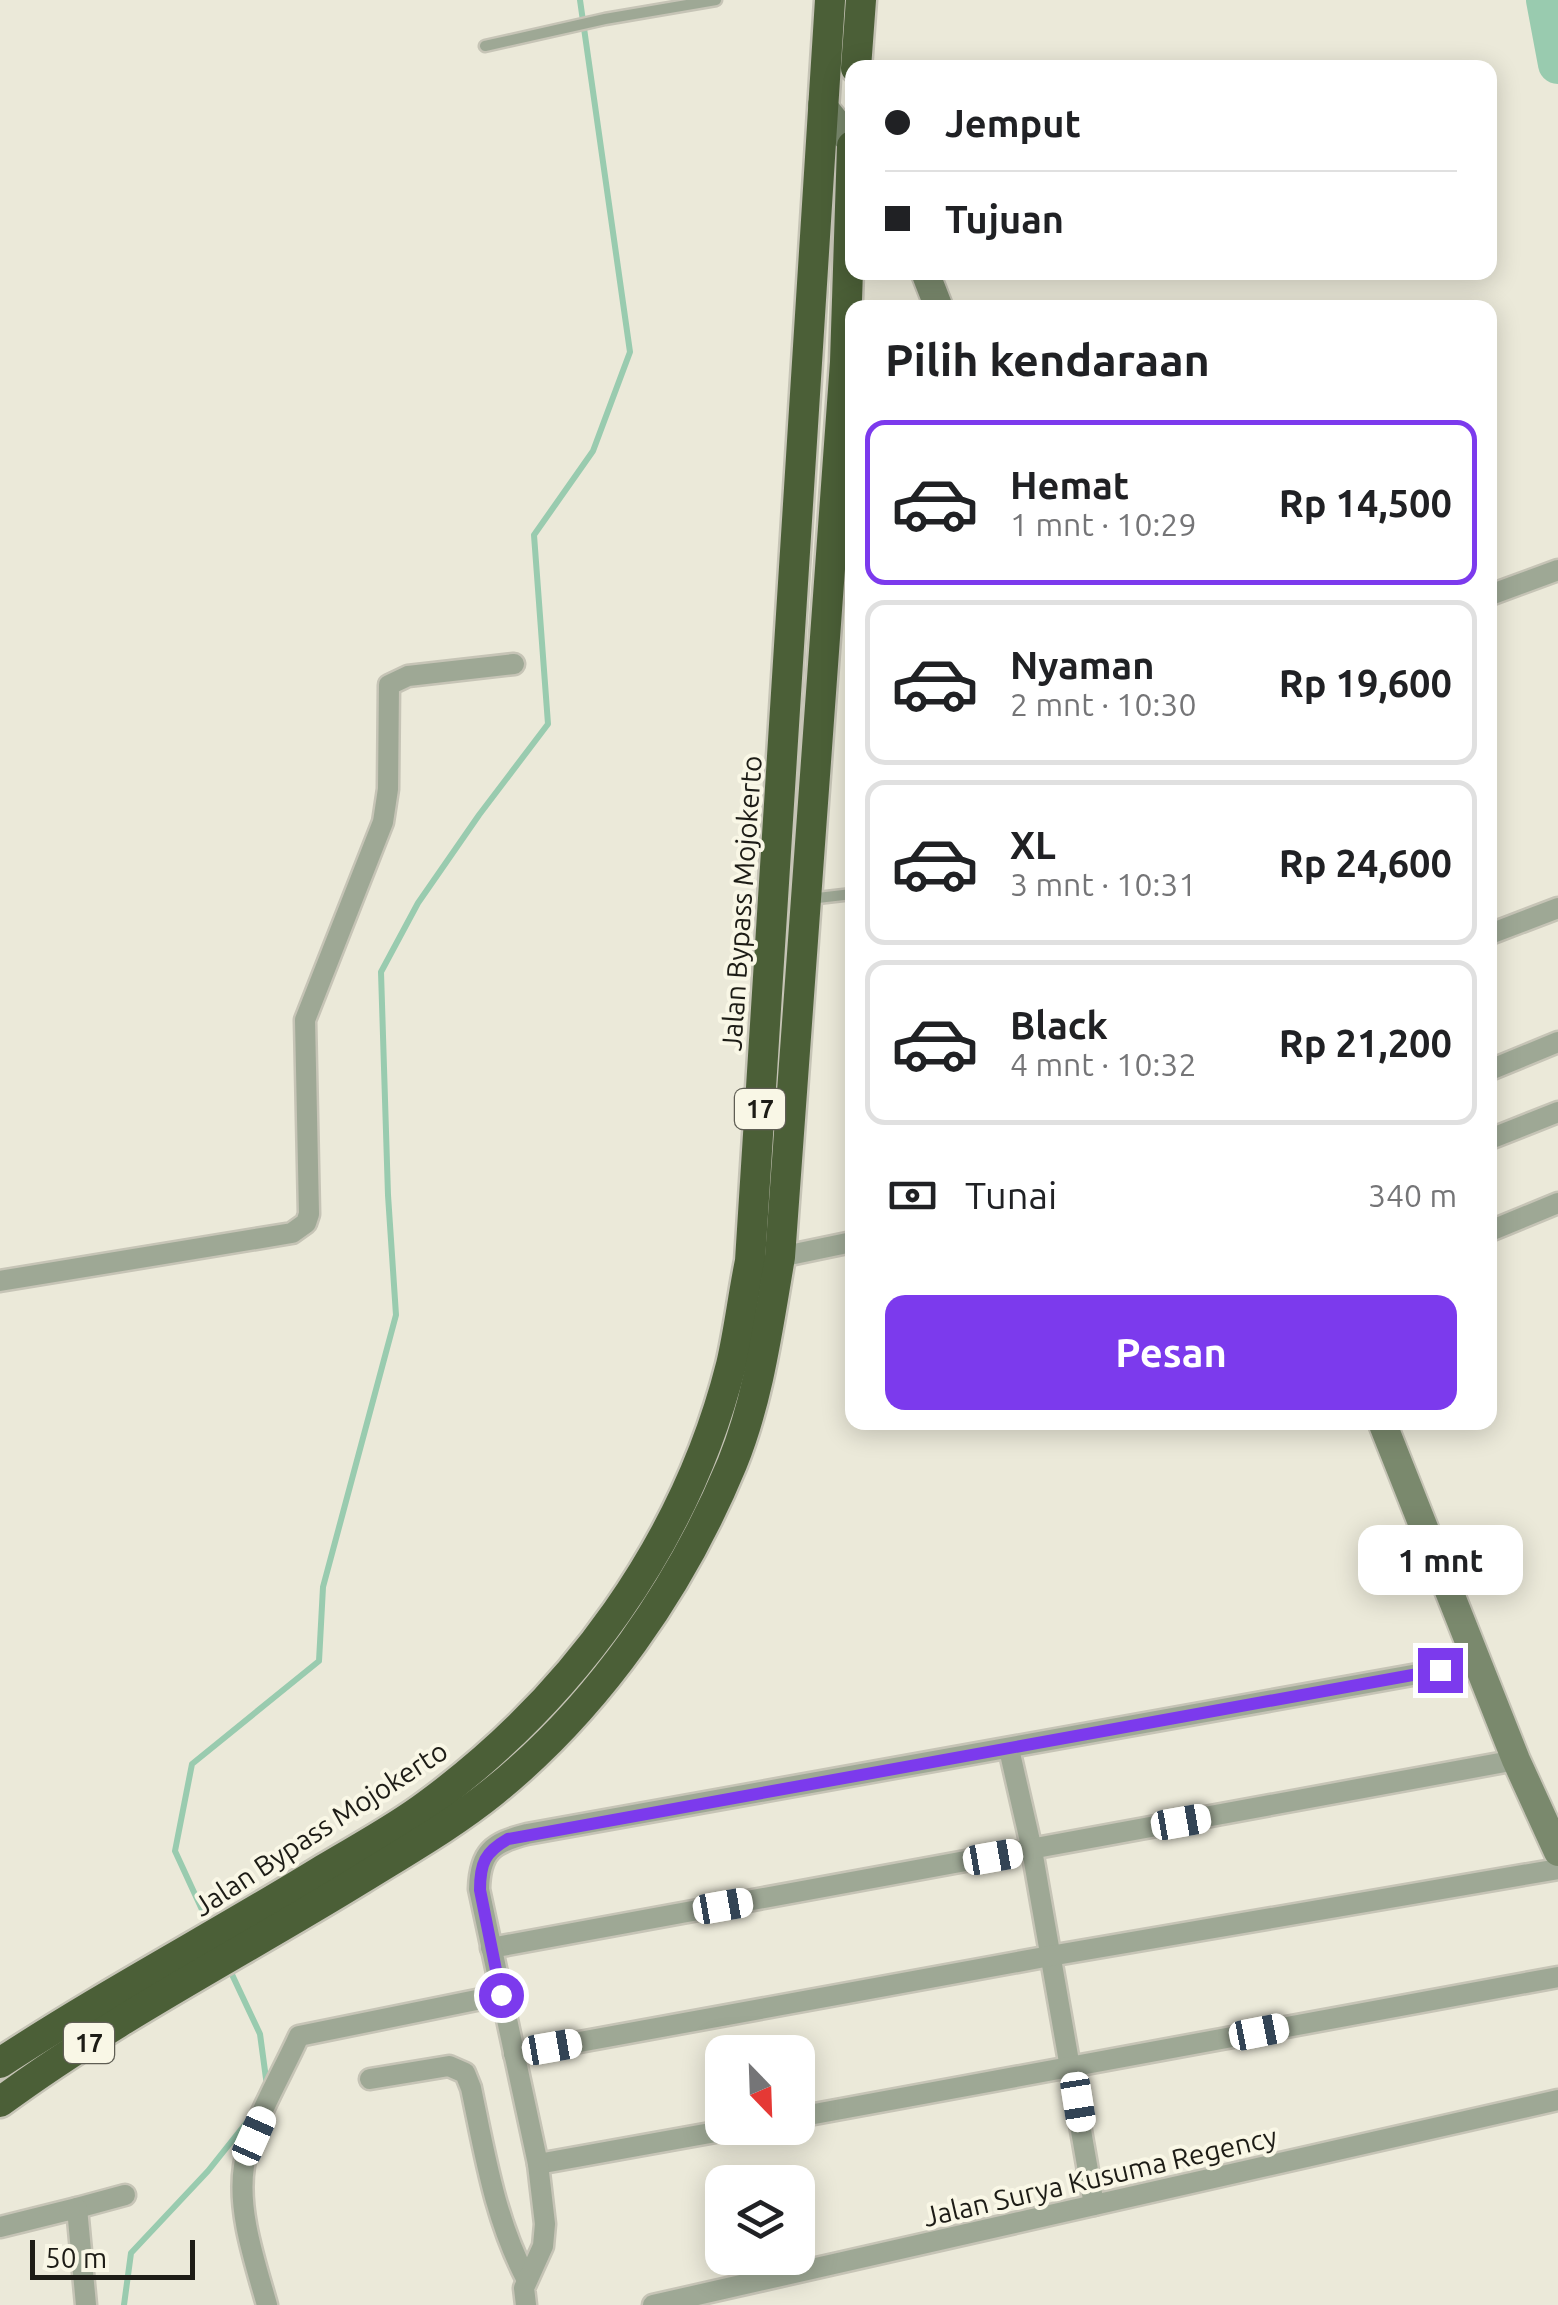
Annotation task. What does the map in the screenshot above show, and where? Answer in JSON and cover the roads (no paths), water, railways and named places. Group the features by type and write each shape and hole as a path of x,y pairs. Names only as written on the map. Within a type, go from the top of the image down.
{"highway":[{"path":"857,59 861,0"},
{"name":"Jalan Bypass Mojokerto","path":"259,1926 425,1807 523,1726 565,1680 627,1599 670,1524 706,1441 730,1366 751,1241 825,7"},
{"name":"Jalan Bypass Mojokerto","path":"0,2102 172,1975 444,1828 494,1791 542,1748 590,1696 662,1598 692,1548 733,1462 757,1385 780,1258 845,375"},
{"name":"Jalan Bypass Mojokerto","path":"0,2063 72,2016 172,1975"}],"street":[{"path":"825,7 857,59"},
{"path":"822,105 845,135"},
{"path":"1497,592 1558,570"},
{"path":"0,1281 292,1233 306,1223 310,1214 306,1020 383,822 388,789 390,685 408,676 514,664"},
{"path":"1497,931 1558,908"},
{"path":"1497,1067 1558,1042"},
{"path":"1497,1136 1558,1112"},
{"path":"1497,1228 1558,1203"},
{"path":"780,1258 845,1244"},
{"path":"1385,1430 1516,1760 1558,1852"},
{"path":"526,2305 526,2280 546,2236 538,2164 491,1948 480,1875 482,1859 493,1847 508,1839 1479,1663"},
{"path":"1009,1750 1032,1850 1094,2205"},
{"path":"491,1948 1516,1760"},
{"path":"514,2054 1558,1869"},
{"path":"815,2114 1558,1977"},
{"path":"267,2305 252,2254 242,2184 244,2162 299,2036 501,1995"},
{"path":"370,2080 449,2066 465,2073 497,2210 526,2280"},
{"name":"Jalan Surya Kusuma Regency","path":"654,2305 1558,2100"},
{"path":"538,2164 705,2134"},
{"path":"0,2228 124,2195"},
{"path":"77,2208 86,2305"}],"lane":[{"path":"485,46 604,19 716,0"},
{"path":"806,899 845,895"}],"waterway":[{"path":"210,1927 175,1851 192,1764 319,1661 323,1587 396,1315 381,972 418,903 548,724 534,535 593,451 630,352 580,0"},
{"path":"1546,0 1558,64"},
{"path":"228,1966 260,2034 267,2086"},
{"path":"124,2305 131,2253 208,2171 251,2117"}]}
